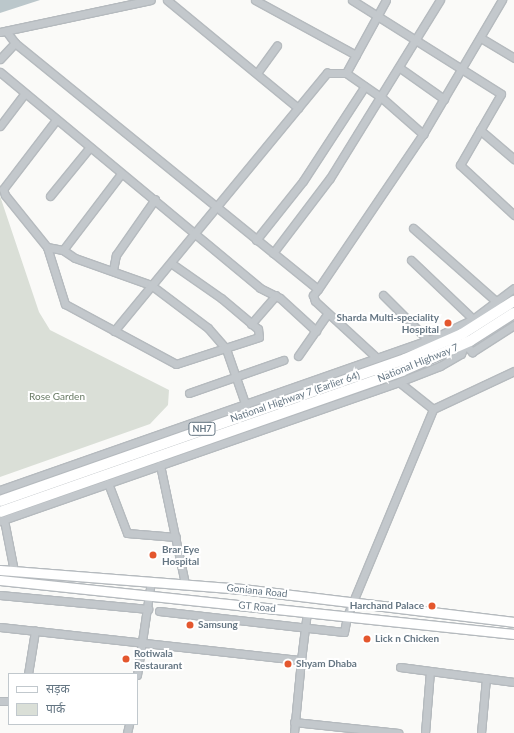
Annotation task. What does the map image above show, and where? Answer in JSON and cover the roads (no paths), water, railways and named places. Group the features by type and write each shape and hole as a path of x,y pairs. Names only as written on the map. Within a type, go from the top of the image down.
{"highway":[{"name":"National Highway 7 (Earlier 64)","path":"0,501 405,359 462,334 514,301"},
{"name":"National Highway 7","path":"294,409 402,371 464,344 514,313"},
{"name":"National Highway 7 (Earlier 64)","path":"1,518 294,409"}],"main road":[{"name":"Goniana Road","path":"0,570 185,584 353,601 514,622"},
{"name":"GT Road","path":"0,580 514,634"}],"street":[{"path":"3,32 151,0"},
{"path":"167,0 298,108"},
{"path":"255,0 356,55"},
{"path":"352,0 418,39 462,70 502,94 460,165 514,215"},
{"path":"346,73 386,0"},
{"path":"273,253 330,178 382,98 440,0"},
{"path":"377,358 312,298 423,134 481,38 502,0"},
{"path":"3,32 256,240 318,289"},
{"path":"481,38 514,58"},
{"path":"0,60 15,43"},
{"path":"257,73 277,45"},
{"path":"400,68 444,99"},
{"path":"0,72 121,174 155,199 260,288 276,295 316,331"},
{"path":"114,332 151,285 171,263 194,232 327,73 346,73 382,98 423,134"},
{"path":"256,240 303,181 365,86"},
{"path":"0,126 25,92"},
{"path":"56,120 3,189 47,247 65,304 114,332 176,364 226,349 259,337 261,333 251,324 171,263"},
{"path":"480,130 513,156"},
{"path":"50,196 90,147"},
{"path":"63,250 121,174"},
{"path":"113,270 116,255 155,199"},
{"path":"413,228 497,302"},
{"path":"47,247 63,250 74,258 113,270 151,285 208,328 226,349 246,406"},
{"path":"411,260 473,318"},
{"path":"0,490 246,406 428,340 473,318 497,302 514,288"},
{"path":"251,324 276,295"},
{"path":"383,295 428,340"},
{"path":"298,356 328,313"},
{"path":"14,571 1,518 108,484 399,382 440,366 461,354 464,344 472,352 514,325"},
{"path":"189,393 283,360"},
{"path":"158,611 344,632 347,616 432,409 512,376"},
{"path":"399,382 432,409"},
{"path":"160,465 185,584"},
{"path":"108,484 126,533 176,538"},
{"path":"137,673 152,581"},
{"path":"0,595 148,609"},
{"path":"294,733 307,612"},
{"path":"0,627 301,660"},
{"path":"28,673 35,631"},
{"path":"400,667 514,682"},
{"path":"424,733 430,671"},
{"path":"481,733 486,678"},
{"path":"294,722 398,733"}],"place":[{"name":"Sharda Multi-speciality Hospital","path":"448,323"},
{"name":"Brar Eye Hospital","path":"153,555"},
{"name":"Harchand Palace","path":"432,606"},
{"name":"Samsung","path":"190,625"},
{"name":"Lick n Chicken","path":"367,639"},
{"name":"Rotiwala Restaurant","path":"126,659"},
{"name":"Shyam Dhaba","path":"288,664"}],"park label":[{"name":"Rose Garden","path":"57,397"}]}
